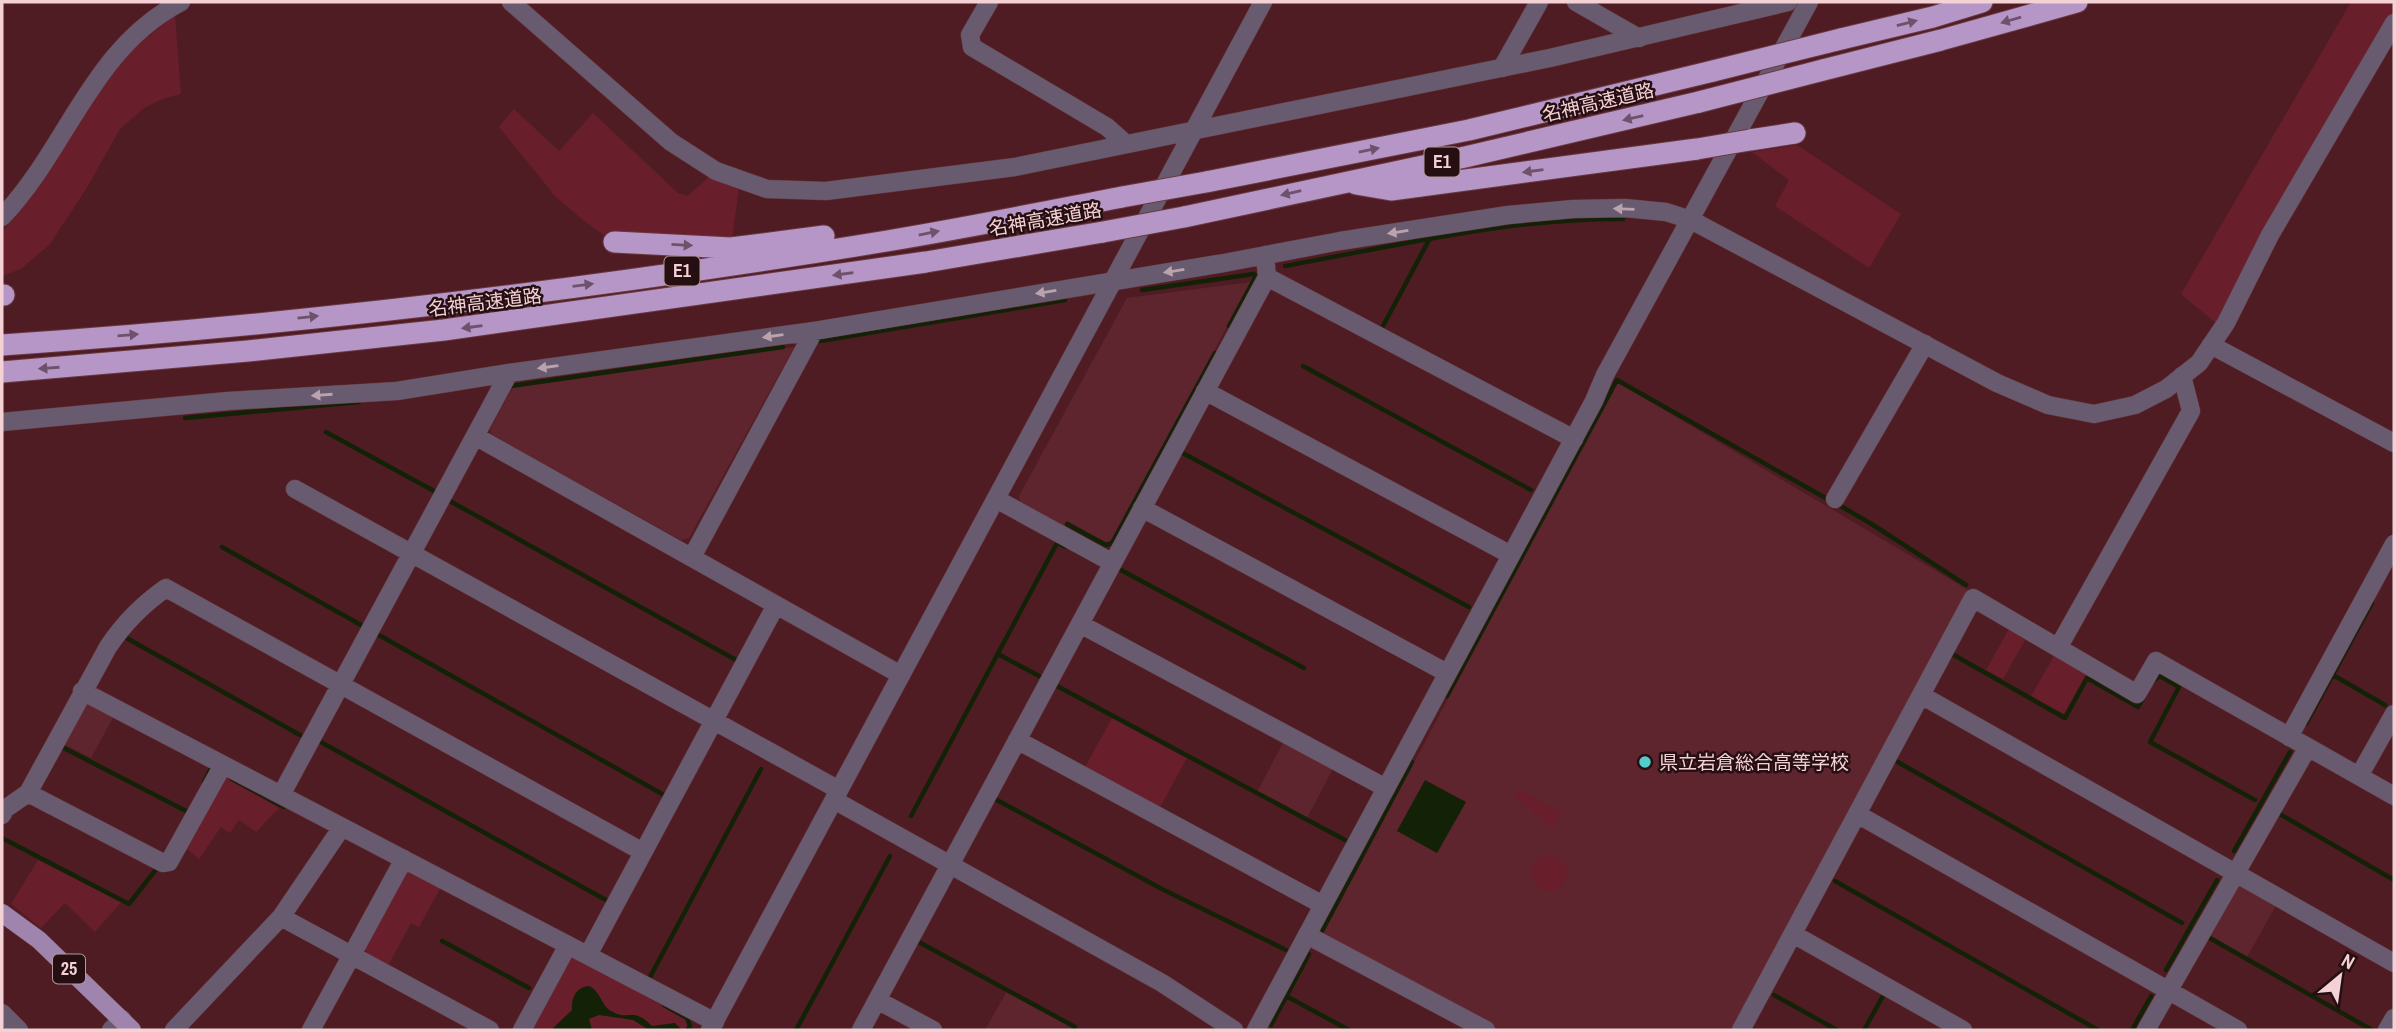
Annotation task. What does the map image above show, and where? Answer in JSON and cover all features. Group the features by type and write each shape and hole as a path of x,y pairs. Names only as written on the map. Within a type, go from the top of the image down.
{"highway":[{"name":"名神高速道路","path":"2,345 240,325 624,280 888,241 1469,130 1933,17 1982,2"},
{"name":"名神高速道路","path":"2,372 226,353 444,330 670,300 971,255 1103,232 1465,157 1699,102 2077,2"},
{"path":"1341,182 1391,190 1796,133"},
{"path":"614,242 731,248 833,235 888,241"}],"main road":[{"name":"25","path":"2,914 39,940 122,1027"}],"street":[{"path":"2,217 33,180 84,97 123,44 146,24 181,2"},
{"path":"511,2 671,142 716,171 767,189 826,191 1015,167 1502,68 1788,2"},
{"path":"989,2 971,34 972,47 1107,127 1125,143"},
{"path":"82,691 588,955 712,1026 1263,2"},
{"path":"1502,68 1539,2"},
{"path":"1576,2 1639,38"},
{"path":"1256,1030 1574,439 1605,375 1809,2"},
{"path":"2,422 228,401 397,391 814,331 1472,220 1573,209 1625,208 1665,212 1691,220 1997,383 2048,405 2094,414 2135,405 2166,389 2199,363 2226,323 2270,235 2389,42 2394,23"},
{"path":"861,1030 1267,276 1265,255"},
{"path":"1267,276 1574,439"},
{"path":"692,557 814,331"},
{"path":"1835,499 1925,344"},
{"path":"2211,345 2394,443"},
{"path":"281,795 509,373"},
{"path":"2058,648 2191,411 2182,376"},
{"path":"1205,391 1511,555"},
{"path":"475,436 901,675"},
{"path":"295,489 714,721 950,865 1162,983 1234,1030"},
{"path":"996,499 1113,563"},
{"path":"1142,508 1447,673"},
{"path":"2289,737 2394,546"},
{"path":"2,815 5,809 28,793 82,691 121,629 149,600 166,588 643,852"},
{"path":"1741,1030 1973,598 2137,694 2156,662 2394,796"},
{"path":"588,955 776,605"},
{"path":"1080,624 1386,788"},
{"path":"1921,695 2394,963"},
{"path":"2359,776 2394,714"},
{"path":"1017,740 1323,905"},
{"path":"2146,1030 2308,747"},
{"path":"28,793 163,863 169,862 223,765"},
{"path":"1857,814 2238,1030"},
{"path":"174,1030 281,917 342,827"},
{"path":"312,1030 404,859"},
{"path":"281,917 490,1030"},
{"path":"1793,934 1963,1030"},
{"path":"1307,935 1486,1030"},
{"path":"522,1030 568,945"},
{"path":"877,1000 933,1030"},
{"path":"2,1013 19,1030"},
{"path":"2387,1030 2394,1018"}],"shaded area":[{"path":"2351,2 2394,2 2394,23 2222,328 2181,294"},
{"path":"175,15 181,94 144,108 120,129 88,186 50,244 21,269 2,276 2,232 28,201 71,130 121,59"},
{"path":"514,109 559,151 593,113 678,193 687,196 716,171 740,179 731,248 614,242 555,196 499,127"},
{"path":"1797,145 1901,214 1869,268 1775,206 1789,180 1752,152"},
{"path":"1251,282 1111,542 1107,543 1067,521 1064,527 1021,504 1019,496 1127,298"},
{"path":"794,347 689,538 681,540 491,434 490,429 513,387"},
{"name":"県立岩倉総合高等学校","path":"1617,382 1968,590 1733,1030 1497,1030 1322,935"},
{"path":"2009,629 2025,640 2003,679 1986,670"},
{"path":"2054,656 2086,674 2064,714 2031,696"},
{"path":"91,702 115,714 91,758 60,742 78,708"},
{"path":"1112,718 1187,758 1159,809 1084,769"},
{"path":"1284,741 1334,767 1307,818 1257,792"},
{"path":"225,777 279,808 256,832 239,820 230,833 221,827 199,859 186,848"},
{"path":"1425,780 1466,802 1437,853 1397,831"},
{"path":"1519,789 1562,813 1553,829 1515,796"},
{"path":"1549,855 1562,860 1567,873 1562,886 1549,891 1536,886 1531,873 1536,860"},
{"path":"38,860 121,902 95,932 65,903 41,928 11,904"},
{"path":"413,869 442,885 419,927 411,923 387,968 368,957 365,949 407,871"},
{"path":"2243,885 2277,904 2247,957 2209,935 2236,888"},
{"path":"574,955 685,1019 688,1025 685,1030 529,1030 568,958"},
{"path":"589,986 611,1011 617,1014 635,1015 652,1026 675,1023 681,1029 649,1030 633,1020 599,1015 589,1019 592,1030 551,1030 572,1010 572,1001 578,991"},
{"path":"1007,991 1073,1027 1072,1030 985,1030"}],"waterway":[{"path":"1285,266 1495,228 1623,219"},
{"path":"1383,326 1429,240"},
{"path":"1142,290 1254,274 1256,276 1229,326"},
{"path":"820,341 1065,300"},
{"path":"511,386 783,347"},
{"path":"1067,524 1106,545 1112,543 1215,353"},
{"path":"1303,366 1531,490"},
{"path":"1447,696 1617,380 1829,500"},
{"path":"185,418 359,402"},
{"path":"326,432 434,491"},
{"path":"1179,451 1469,607"},
{"path":"448,500 736,660"},
{"path":"1837,504 1966,585"},
{"path":"911,816 1057,543 1066,547"},
{"path":"222,547 361,625"},
{"path":"1119,569 1304,668"},
{"path":"2306,724 2372,603"},
{"path":"377,634 664,795"},
{"path":"123,636 300,735"},
{"path":"998,654 1039,676"},
{"path":"1952,654 2065,718 2087,678 2138,707 2144,697"},
{"path":"2333,675 2385,705"},
{"path":"2153,681 2160,676 2179,687 2150,742 2255,800"},
{"path":"1057,686 1345,840"},
{"path":"319,741 606,900"},
{"path":"60,746 188,812"},
{"path":"2234,851 2290,752"},
{"path":"1896,761 2182,923"},
{"path":"1321,933 1412,762"},
{"path":"649,979 761,769"},
{"path":"204,782 210,770"},
{"path":"232,779 284,807 286,805"},
{"path":"995,799 1162,889 1286,950"},
{"path":"2278,813 2394,880"},
{"path":"2,838 129,904 157,868"},
{"path":"796,1030 890,856"},
{"path":"2166,970 2217,880"},
{"path":"1835,881 2098,1030"},
{"path":"2208,937 2372,1030"},
{"path":"442,941 529,988"},
{"path":"917,941 1075,1027 1073,1030"},
{"path":"1271,1025 1309,954"},
{"path":"1864,1030 1884,994"},
{"path":"1774,995 1837,1030"},
{"path":"1286,996 1349,1030"},
{"path":"2132,1030 2151,996"},
{"path":"664,1005 687,1018 690,1026 687,1030"}],"place":[{"name":"県立岩倉総合高等学校","path":"1645,762"}]}
